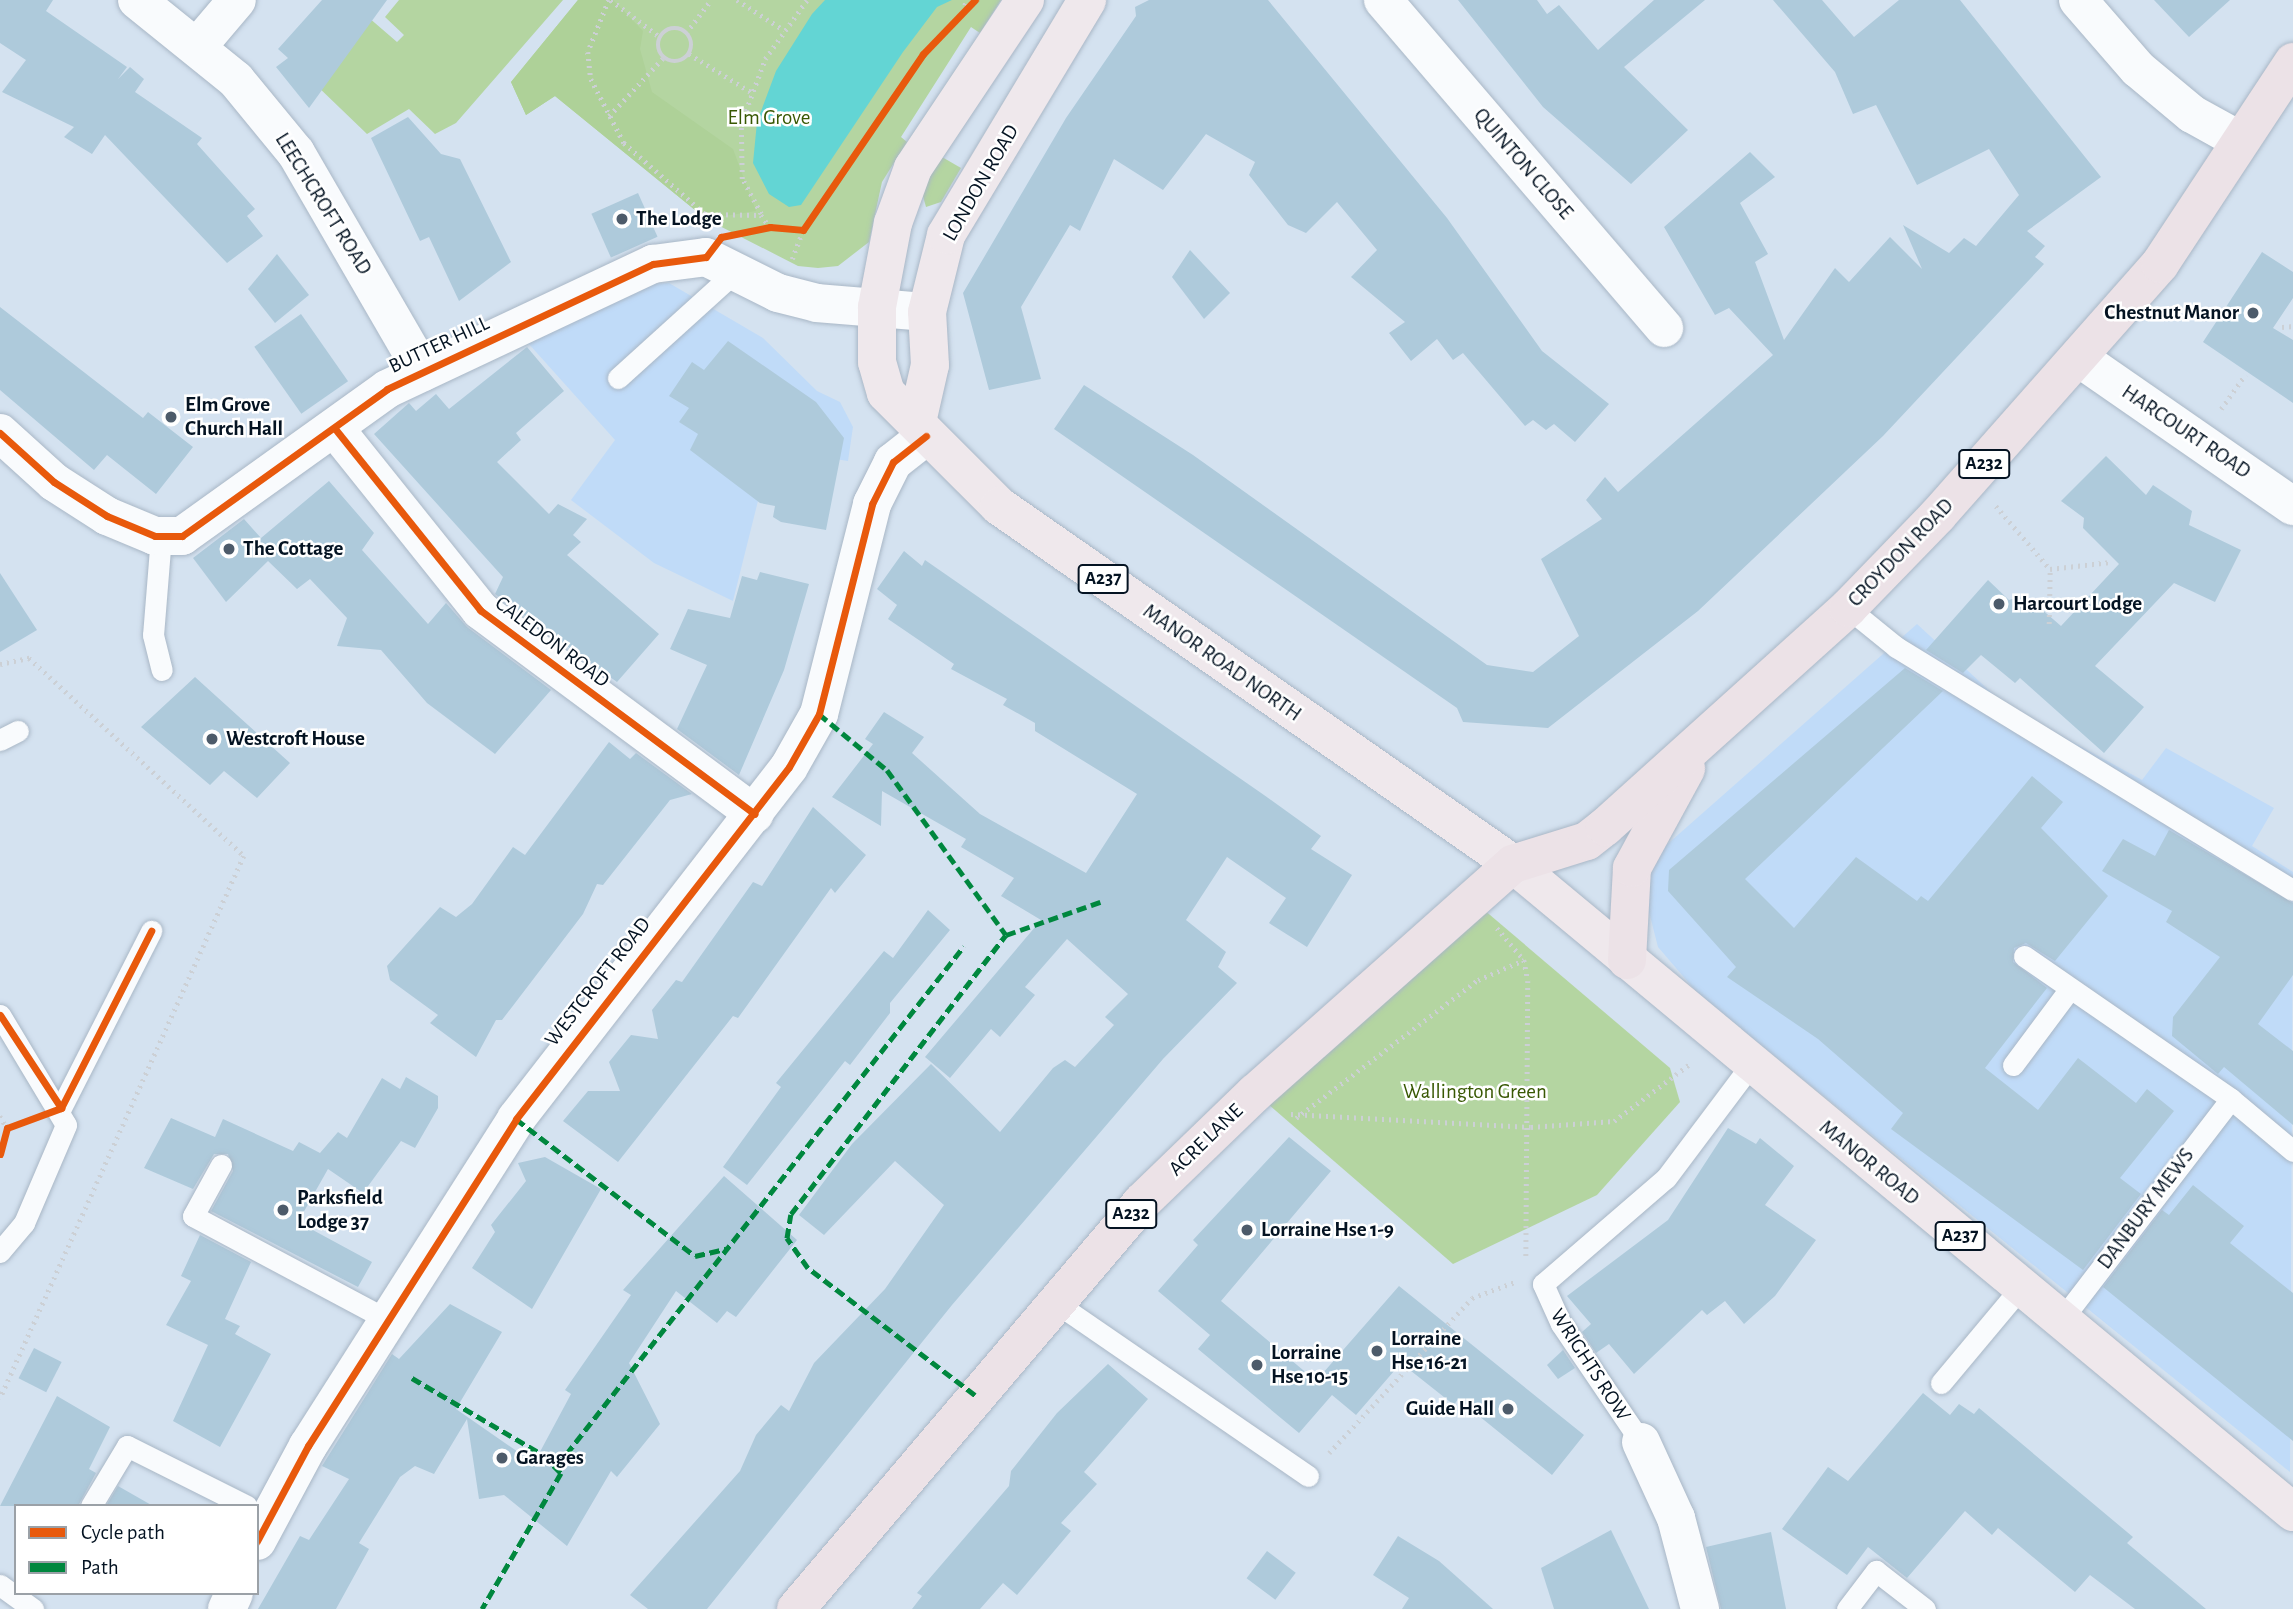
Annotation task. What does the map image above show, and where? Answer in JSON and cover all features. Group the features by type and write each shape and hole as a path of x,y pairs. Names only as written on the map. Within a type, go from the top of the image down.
{"highway":[{"name":"CROYDON ROAD","path":"1513,864 1587,841 1691,753 1848,608 1972,478 2160,264 2239,140 2293,62"},
{"path":"1627,960 1632,868 1683,781 1691,753"},
{"name":"ACRE LANE","path":"796,1609 1142,1202 1266,1083 1513,864"}],"main road":[{"name":"A237","path":"877,307 893,223 913,168 1026,0"},
{"name":"LONDON ROAD","path":"922,429 930,365 928,312 946,235 1087,0"},
{"name":"MANOR ROAD NORTH","path":"877,307 879,376 886,393 999,506 1513,864"},
{"name":"MANOR ROAD","path":"1513,864 1750,1066 2022,1286 2293,1512"}],"street":[{"name":"LEECHCROFT ROAD","path":"137,0 198,46 296,153 423,372"},
{"path":"198,46 237,0"},
{"name":"QUINTON CLOSE","path":"1383,0 1664,328"},
{"path":"2078,0 2138,69 2192,114 2239,140"},
{"name":"BUTTER HILL","path":"161,537 182,536 210,520 336,430 387,389 653,264 706,257 734,273 817,303 928,312"},
{"name":"HARCOURT ROAD","path":"2079,358 2293,506"},
{"name":"WESTCROFT ROAD","path":"259,1515 570,1044 755,814 819,714 880,484 893,462 922,429"},
{"name":"CALEDON ROAD","path":"336,430 480,610 755,814"},
{"path":"0,433 54,482 107,516 161,537"},
{"name":"WRIGHTS ROW","path":"1641,1442 1676,1518 1700,1609"}],"lane":[{"path":"618,378 734,273"},
{"path":"161,537 153,635 162,670"},
{"path":"1848,608 1896,647 2293,890"},
{"path":"61,1108 151,931"},
{"path":"2024,956 2069,990 2231,1099 2293,1151"},
{"path":"2013,1065 2069,990"},
{"path":"0,1014 61,1108 66,1125 24,1223 0,1252"},
{"name":"WRIGHTS ROW","path":"1641,1442 1561,1324 1538,1280 1658,1186 1750,1066"},
{"name":"DANBURY MEWS","path":"2062,1319 2231,1099"},
{"path":"221,1165 192,1216 388,1321"},
{"path":"1941,1384 2022,1286"},
{"path":"1055,1302 1308,1476"},
{"path":"92,1504 127,1446 232,1504"},
{"path":"1847,1609 1876,1571 1925,1609"},
{"path":"0,1585 33,1609"}],"path":[{"path":"663,58 660,37 610,0 588,52 591,79 609,116 644,166 705,214 761,215"},
{"path":"689,54 686,33 711,0"},
{"path":"737,0 784,30"},
{"path":"770,227 742,179 738,151 752,92 784,30 807,0"},
{"path":"963,12 966,0"},
{"path":"952,22 975,0"},
{"path":"660,37 672,28 686,33"},
{"path":"663,58 675,63 689,54"},
{"path":"689,54 752,92"},
{"path":"609,116 663,58"},
{"path":"787,273 803,230 810,220"},
{"path":"757,230 781,228"},
{"path":"792,229 803,230"},
{"path":"2282,327 2293,326"},
{"path":"1972,478 2050,569 2049,624"},
{"path":"2050,569 2111,562"},
{"path":"1295,1119 1478,980 1524,960 1531,1127 1525,1258 1538,1280 1472,1298 1308,1476"},
{"path":"1266,1083 1295,1119 1531,1127 1614,1121 1719,1038"},
{"path":"7,1128 61,1108"},
{"path":"0,1116 7,1128 6,1138"}],"shaded area":[{"path":"578,0 613,0 643,31 640,49 652,92 733,149 756,211 706,219 555,96 526,115 511,82"},
{"path":"825,0 952,0 937,7 903,52 801,205 789,207 769,194 753,163 757,122 776,71 812,14"},
{"path":"669,283 763,338 817,391 840,402 853,427 848,461 771,449 733,601 654,563 571,500 615,440 528,343 646,284"},
{"path":"1917,624 2005,705 2142,780 2166,748 2274,808 2252,846 2293,872 2290,1472 1700,996 1658,947 1647,904 1654,856"}],"green space":[{"path":"399,0 563,0 456,123 435,134 409,109 367,134 314,83 368,17 397,42 404,35 385,17"},
{"name":"Elm Grove","path":"578,0 1001,0 980,33 971,27 901,137 907,142 882,182 869,242 838,266 818,268 798,266 706,219 555,96 526,115 511,82"},
{"path":"942,157 961,168 941,202 926,207 921,189"},
{"name":"Wallington Green","path":"1470,898 1670,1068 1680,1102 1597,1195 1453,1264 1261,1098"}],"building":[{"path":"0,0 53,0 46,11 127,67 118,79 130,67 144,79 135,92 202,138 197,144 255,209 247,216 263,236 227,263 105,135 92,154 64,137 74,127 2,92 26,60 0,43"},
{"path":"322,0 387,0 309,108 276,67 288,58 278,49"},
{"path":"1149,0 1268,0 1447,218 1542,351 1609,404 1575,442 1554,424 1546,430 1533,420 1525,426 1463,353 1453,360 1437,339 1411,361 1389,333 1405,322 1351,277 1377,250 1337,202 1306,233 1288,225 1249,175 1255,162 1206,134 1163,190 1114,159 1080,231 1070,225 1021,307 1041,379 989,390 963,293 1066,118 1136,16 1135,7"},
{"path":"1458,0 1537,0 1547,14 1559,5 1598,50 1654,0 1705,0 1624,67 1688,130 1631,184 1543,107"},
{"path":"1773,0 1822,0 1854,37 1899,0 1960,0 2101,177 2027,231 2045,246 2035,257 2044,264 1883,436 1698,611 1548,728 1463,722 1457,708 1054,429 1084,385 1193,455 1487,665 1533,672 1579,636 1541,559 1602,519 1586,500 1605,477 1618,492 1773,355 1729,308 1715,315 1664,227 1750,152 1775,177 1740,203 1768,254 1755,262 1784,340 1835,268 1849,282 1890,237 1922,269 1903,225 1949,253 1964,238 1976,246 2019,195 1989,149 1917,185 1876,105 1853,114 1835,72"},
{"path":"2154,0 2230,0 2189,37"},
{"path":"408,117 441,154 460,159 511,262 459,301 429,237 420,241 371,138"},
{"name":"The Lodge","path":"638,193 658,237 611,258 591,214"},
{"path":"1190,250 1230,293 1204,319 1172,277"},
{"name":"Chestnut Manor","path":"2262,252 2293,272 2293,298 2273,328 2293,340 2293,403 2203,342"},
{"path":"277,254 309,295 275,323 248,289"},
{"path":"0,307 143,418 148,412 193,447 156,494 107,455 94,470 0,390"},
{"path":"301,314 348,381 301,414 254,347"},
{"path":"728,341 816,402 844,438 826,530 781,522 773,517 775,506 760,503 690,450 698,434 679,422 689,408 669,396 692,362 704,370"},
{"path":"527,347 564,391 516,433 521,440 497,462 549,514 558,504 587,519 573,535 581,542 567,555 659,634 617,682 495,594 503,577 374,434 409,403 416,411 436,394 449,409"},
{"name":"Harcourt Lodge","path":"2106,456 2146,495 2153,485 2192,511 2189,525 2241,550 2215,602 2174,583 2095,666 2144,707 2104,753 2020,678 2015,683 1981,655 1963,673 1926,650 1988,580 2009,600 2025,595 2061,626 2119,564 2083,528 2084,518 2061,501"},
{"path":"329,481 374,533 362,550 428,624 446,603 467,627 551,690 495,754 427,703 381,650 337,646 347,618 310,579 297,589 268,561 226,602 193,558 244,519 261,538"},
{"path":"904,551 922,566 925,560 1321,836 1311,849 1352,875 1307,947 1269,923 1286,898 1227,857 1186,920 1226,952 1218,967 1237,983 1163,1059 952,1305 707,1609 648,1609 630,1595 740,1471 756,1435 781,1405 789,1411 814,1363 885,1289 944,1205 895,1161 824,1235 799,1215 852,1144 931,1064 1000,1132 1053,1068 1065,1060 1075,1067 1114,1025 1105,1017 1128,994 1067,939 1025,987 1035,995 1000,1037 991,1029 950,1078 925,1057 1041,920 1001,896 1014,878 961,847 966,839 882,791 881,826 832,797 873,744 865,739 884,712 924,737 912,753 980,814 1086,873 1137,794 1035,731 1035,723 1003,705 1007,699 951,669 954,664 888,619 897,605 877,589"},
{"path":"760,572 809,584 784,670 739,775 677,729 707,665 670,649 688,609 730,618 742,576 757,580"},
{"path":"0,573 37,630 0,652"},
{"path":"1905,668 1943,691 1745,879 1794,928 1856,857 1917,901 1921,896 1928,901 2032,776 2063,802 2041,828 2108,896 2055,961 2026,943 2014,948 2013,962 2047,988 1985,1068 2038,1110 2078,1058 2136,1103 2147,1089 2174,1111 2120,1178 2141,1194 2083,1270 1891,1129 1903,1113 1818,1039 1727,977 1736,967 1668,891 1669,870"},
{"name":"Westcroft House","path":"195,677 290,763 257,798 224,771 210,785 141,727"},
{"path":"609,742 630,759 636,753 692,794 670,800 603,885 597,884 583,914 502,1020 496,1020 476,1057 430,1023 438,1015 390,980 387,966 440,907 456,917 472,904 513,847 525,855"},
{"path":"813,807 866,855 835,893 831,888 738,1018 733,1016 618,1162 563,1121 588,1091 620,1091 609,1062 631,1035 658,1039 652,1010 676,980 682,982 753,882 762,886"},
{"path":"2169,830 2293,903 2293,975 2258,1024 2293,1051 2293,1125 2224,1067 2218,1074 2172,1036 2173,1017 2220,957 2166,922 2172,911 2102,871 2123,839 2155,856"},
{"path":"928,910 950,930 890,1003 890,1013 850,1065 845,1061 747,1185 723,1167 781,1087 776,1083 884,951 893,958"},
{"path":"406,1077 438,1096 438,1108 415,1148 401,1141 363,1193 328,1169 298,1222 372,1262 358,1287 211,1211 233,1171 228,1154 214,1154 193,1189 144,1168 171,1118 215,1137 223,1119 293,1151 299,1142 320,1153 338,1132 347,1138 382,1078 400,1089"},
{"path":"1728,1128 1756,1144 1760,1138 1794,1166 1765,1205 1816,1240 1775,1296 1744,1324 1725,1301 1707,1315 1702,1310 1634,1374 1609,1344 1596,1353 1582,1332 1591,1324 1567,1296 1668,1220"},
{"path":"1289,1137 1331,1171 1221,1301 1316,1381 1399,1286 1584,1435 1552,1475 1458,1399 1454,1405 1401,1363 1356,1415 1332,1395 1299,1433 1198,1349 1210,1335 1158,1291 1198,1245 1193,1240"},
{"path":"545,1157 601,1189 532,1309 472,1268 495,1232 491,1225 526,1181 518,1163"},
{"path":"724,1176 797,1240 736,1317 727,1311 717,1323 676,1291 629,1363 660,1424 617,1477 611,1471 567,1546 504,1495 479,1499 467,1419 434,1474 415,1466 400,1477 359,1543 369,1549 336,1609 258,1609 300,1536 309,1540 349,1479 322,1466 392,1354 399,1359 450,1304 502,1332 456,1409 534,1463 571,1394 565,1390 631,1295 623,1290"},
{"path":"2193,1185 2244,1226 2230,1243 2293,1293 2293,1441 2103,1287 2162,1210 2169,1215"},
{"path":"200,1235 251,1262 225,1319 240,1326 235,1334 271,1354 220,1447 173,1421 208,1345 166,1325 191,1281 181,1276"},
{"path":"34,1348 62,1362 46,1392 19,1378"},
{"path":"1563,1350 1575,1368 1558,1379 1547,1365"},
{"path":"1108,1364 1148,1399 1084,1472 1097,1484 1061,1523 1071,1531 1017,1595 1003,1583 980,1609 912,1609 922,1596 917,1593 1009,1486 1011,1471 1057,1413"},
{"path":"1923,1393 1950,1415 1959,1404 1974,1414 1979,1408 2133,1537 2127,1543 2206,1609 2135,1609 2090,1575 2075,1592 1998,1528 1992,1535 1965,1511 1907,1578 1868,1547 1847,1575 1782,1529 1828,1467 1848,1481"},
{"path":"57,1396 110,1427 89,1469 96,1473 79,1504 0,1506"},
{"path":"118,1486 150,1504 107,1504"},
{"path":"1611,1530 1649,1609 1554,1609 1541,1568"},
{"path":"1771,1532 1786,1609 1721,1609 1706,1547"},
{"path":"1398,1536 1439,1561 1493,1609 1402,1609 1409,1598 1373,1575"},
{"path":"1267,1551 1296,1573 1275,1600 1247,1578"}],"marked path":[{"path":"819,714 887,770 1006,935 1100,902"},
{"path":"975,1395 808,1268 787,1238 791,1214 1006,935"},
{"path":"557,1466 964,946"},
{"path":"516,1119 695,1256 726,1249"},
{"path":"412,1378 543,1455 561,1473 482,1609"}],"cycle path":[{"path":"0,433 54,482 107,516 155,536 182,536 387,389 653,264 706,257 721,237 770,227 803,230 923,54 975,0"},
{"path":"336,430 480,610 755,814"},
{"path":"259,1537 308,1446 516,1119 789,767 819,714 872,504 893,462 926,436"},
{"path":"0,1154 7,1128 61,1108 151,931"},
{"path":"0,1015 61,1108"}],"place":[{"name":"The Lodge","path":"622,219"},
{"name":"Chestnut Manor","path":"2253,313"},
{"name":"Elm Grove Church Hall","path":"171,417"},
{"name":"The Cottage","path":"229,549"},
{"name":"Harcourt Lodge","path":"1999,604"},
{"name":"Westcroft House","path":"212,739"},
{"name":"Parksfield Lodge 37","path":"283,1210"},
{"name":"Lorraine Hse 1-9","path":"1247,1230"},
{"name":"Lorraine Hse 16-21","path":"1377,1351"},
{"name":"Lorraine Hse 10-15","path":"1257,1365"},
{"name":"Guide Hall","path":"1508,1409"},
{"name":"Garages","path":"502,1458"}]}
